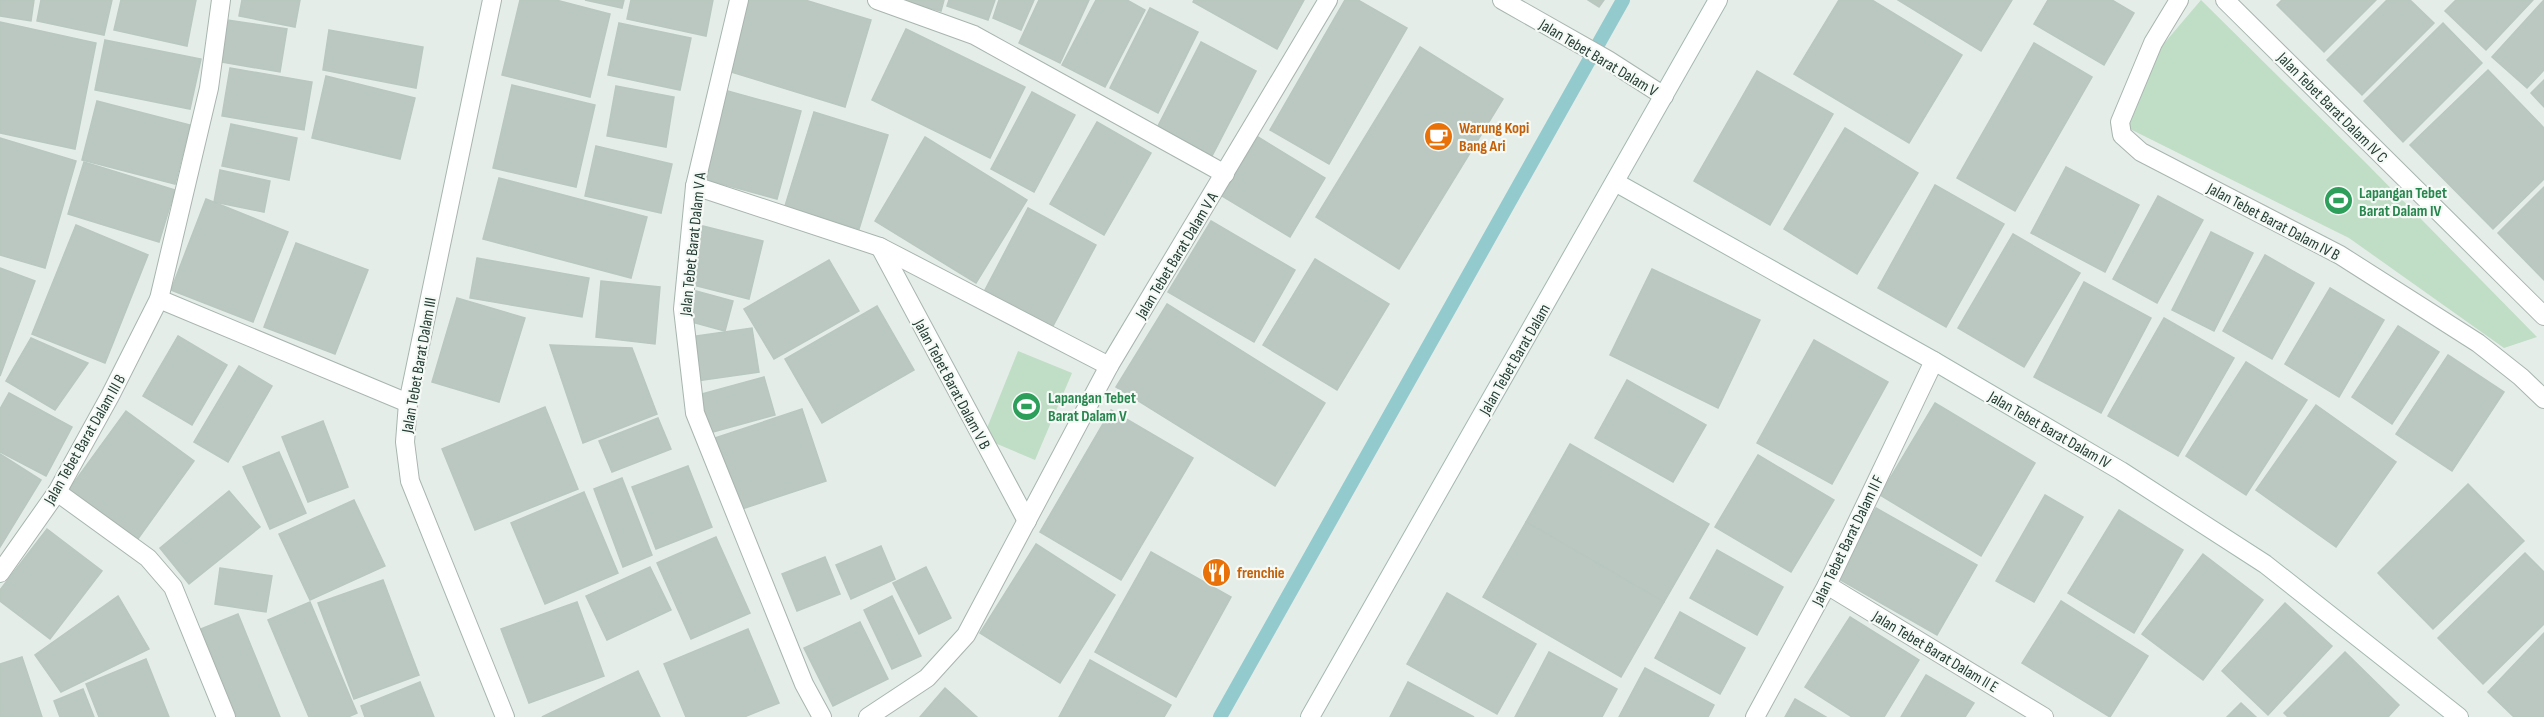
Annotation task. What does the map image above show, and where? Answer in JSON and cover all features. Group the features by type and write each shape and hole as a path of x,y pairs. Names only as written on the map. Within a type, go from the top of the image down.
{"street":[{"name":"Jalan Tebet Barat Dalam III B","path":"0,573 57,492 110,396 159,299 209,88 221,0"},
{"name":"Jalan Tebet Barat Dalam III","path":"492,0 408,403 405,442 410,481 505,717"},
{"name":"Jalan Tebet Barat Dalam V A","path":"739,0 695,186 682,309 695,413 804,684 822,717"},
{"name":"Jalan Tebet Barat Dalam V A","path":"877,0 974,35 1225,174"},
{"name":"Jalan Tebet Barat Dalam V A","path":"868,717 927,678 966,635 1109,366 1328,0"},
{"name":"Jalan Tebet Barat Dalam V","path":"1502,0 1608,60 1664,96"},
{"name":"Jalan Tebet Barat Dalam","path":"1310,717 1718,0"},
{"name":"Jalan Tebet Barat Dalam IV B","path":"2178,0 2153,43 2120,122 2122,135 2141,153 2340,255 2478,344 2521,377 2544,399"},
{"name":"Jalan Tebet Barat Dalam IV C","path":"2225,0 2544,315"},
{"name":"Jalan Tebet Barat Dalam IV","path":"1615,182 1934,361 2121,471 2265,564 2458,717"},
{"path":"695,186 880,247 1109,366"},
{"name":"Jalan Tebet Barat Dalam V B","path":"880,247 1027,521"},
{"path":"159,299 408,403"},
{"name":"Jalan Tebet Barat Dalam II F","path":"1755,717 1827,585 1934,361"},
{"path":"57,492 148,558 173,587 226,717"},
{"name":"Jalan Tebet Barat Dalam II E","path":"1827,585 2044,717"}],"green space":[{"name":"Lapangan Tebet Barat Dalam IV","path":"2201,0 2537,337 2504,348 2349,238 2128,128 2161,47"},
{"name":"Lapangan Tebet Barat Dalam V","path":"1018,351 1072,373 1035,460 983,438"}],"building":[{"path":"0,0 34,0 31,21 0,16"},
{"path":"41,0 112,0 104,35 37,21"},
{"path":"121,0 196,0 187,46 114,30"},
{"path":"242,0 300,0 295,27 239,16"},
{"path":"520,0 556,0 610,14 590,97 502,75"},
{"path":"585,0 624,0 622,8"},
{"path":"631,0 713,0 706,36 627,19"},
{"path":"749,0 805,0 871,20 845,107 728,71"},
{"path":"900,0 944,0 941,11"},
{"path":"949,0 995,0 988,20 947,6"},
{"path":"999,0 1034,0 1021,30 993,18"},
{"path":"1039,0 1089,0 1060,63 1019,43"},
{"path":"1096,0 1127,0 1145,10 1105,87 1062,65"},
{"path":"1194,0 1304,0 1277,49 1193,2"},
{"path":"1345,0 1358,0 1407,28 1329,164 1270,130"},
{"path":"1588,0 1604,0 1599,7"},
{"path":"1839,0 1872,0 1962,55 1909,143 1794,74"},
{"path":"1898,0 2012,0 1981,51"},
{"path":"2048,0 2112,0 2134,13 2104,65 2034,24"},
{"path":"2282,0 2376,0 2324,52 2277,5"},
{"path":"2387,0 2410,0 2434,23 2362,95 2327,60"},
{"path":"2456,0 2533,0 2486,50 2445,11"},
{"path":"2544,0 2544,70 2527,88 2492,57"},
{"path":"1150,8 1198,32 1158,113 1110,88"},
{"path":"227,20 287,29 280,72 221,62"},
{"path":"0,22 96,43 75,149 0,133"},
{"path":"619,23 691,38 680,90 608,75"},
{"path":"2443,23 2482,63 2403,142 2364,101"},
{"path":"906,29 1025,87 990,158 872,100"},
{"path":"329,30 423,47 416,88 323,70"},
{"path":"105,40 201,59 190,109 95,90"},
{"path":"1201,42 1256,71 1212,156 1157,128"},
{"path":"2034,43 2092,77 2015,211 1957,178"},
{"path":"1420,47 1503,99 1399,269 1316,217"},
{"path":"230,68 312,82 304,130 222,116"},
{"path":"2488,70 2544,128 2544,179 2493,229 2410,145"},
{"path":"1757,71 1833,114 1770,225 1694,181"},
{"path":"326,76 415,98 400,159 312,138"},
{"path":"2544,80 2544,107 2531,93"},
{"path":"512,85 595,105 576,187 493,168"},
{"path":"616,86 674,97 666,147 607,136"},
{"path":"724,90 801,111 777,199 700,178"},
{"path":"1032,92 1075,115 1034,192 991,169"},
{"path":"97,101 190,125 175,184 82,160"},
{"path":"814,112 888,135 859,229 785,206"},
{"path":"1097,122 1151,153 1104,235 1050,204"},
{"path":"231,124 297,138 289,180 222,166"},
{"path":"1845,128 1918,173 1857,274 1784,229"},
{"path":"925,137 1027,200 976,283 875,221"},
{"path":"1258,137 1325,178 1290,237 1222,196"},
{"path":"0,138 76,161 45,268 0,255"},
{"path":"596,146 672,164 661,213 585,196"},
{"path":"84,162 175,190 159,242 68,214"},
{"path":"2066,167 2139,205 2105,272 2031,233"},
{"path":"220,170 270,181 264,212 214,202"},
{"path":"499,178 647,217 631,278 483,239"},
{"path":"1935,185 2004,224 1946,327 1878,288"},
{"path":"2544,187 2544,280 2498,233"},
{"path":"2158,196 2203,220 2157,303 2113,279"},
{"path":"206,199 288,232 253,322 171,290"},
{"path":"1028,208 1096,245 1053,326 985,290"},
{"path":"1211,221 1295,270 1254,342 1168,292"},
{"path":"76,225 148,255 105,363 32,334"},
{"path":"703,226 763,241 749,299 689,284"},
{"path":"2211,232 2253,253 2214,331 2172,310"},
{"path":"2013,234 2080,273 2024,367 1958,328"},
{"path":"296,243 368,270 335,354 264,327"},
{"path":"2265,255 2314,283 2272,359 2223,331"},
{"path":"477,258 589,278 582,317 470,298"},
{"path":"1315,259 1389,304 1337,390 1263,345"},
{"path":"829,260 859,311 774,359 744,309"},
{"path":"0,268 35,281 0,376"},
{"path":"1652,269 1760,320 1718,408 1610,355"},
{"path":"601,281 660,287 655,344 596,337"},
{"path":"2084,282 2151,318 2101,413 2034,377"},
{"path":"2330,288 2384,320 2339,397 2285,364"},
{"path":"696,291 733,301 725,331 688,321"},
{"path":"457,298 525,318 499,402 432,382"},
{"path":"1167,304 1325,403 1275,486 1116,387"},
{"path":"877,306 914,370 822,423 785,359"},
{"path":"2164,318 2234,358 2178,456 2108,416"},
{"path":"2398,326 2439,352 2392,424 2352,397"},
{"path":"752,328 759,372 697,381 690,337"},
{"path":"178,336 227,365 192,425 143,396"},
{"path":"31,338 88,363 55,410 6,381"},
{"path":"1814,340 1888,382 1832,484 1757,443"},
{"path":"550,345 632,348 657,414 583,443"},
{"path":"2448,355 2504,392 2452,471 2396,434"},
{"path":"2246,362 2307,400 2246,495 2186,456"},
{"path":"239,366 272,386 228,462 194,442"},
{"path":"764,377 775,415 709,433 698,395"},
{"path":"1627,380 1706,425 1673,482 1595,438"},
{"path":"9,393 72,427 46,476 0,452 0,409"},
{"path":"1935,403 2035,463 1981,556 1880,495"},
{"path":"2316,405 2396,462 2336,547 2256,490"},
{"path":"545,407 578,489 475,530 442,449"},
{"path":"802,409 826,481 736,511 712,439"},
{"path":"1111,410 1193,458 1121,580 1040,532"},
{"path":"126,411 194,461 135,543 67,492"},
{"path":"658,418 671,449 612,472 599,441"},
{"path":"323,421 348,487 308,502 282,437"},
{"path":"1570,444 1709,524 1664,602 1526,522"},
{"path":"279,452 306,513 270,529 243,467"},
{"path":"0,454 41,480 0,547"},
{"path":"1758,455 1834,500 1791,572 1715,527"},
{"path":"688,466 712,527 656,549 632,487"},
{"path":"622,478 652,555 623,567 594,489"},
{"path":"2468,484 2524,541 2433,629 2378,573"},
{"path":"229,491 260,527 189,584 160,548"},
{"path":"584,492 618,573 545,604 511,523"},
{"path":"2045,495 2083,517 2034,602 1996,581"},
{"path":"354,500 385,566 310,600 279,534"},
{"path":"1876,508 1977,565 1937,635 1837,578"},
{"path":"2119,510 2183,550 2134,633 2068,593"},
{"path":"1526,522 1664,602 1621,677 1483,597"},
{"path":"47,529 102,571 50,639 0,601 0,590"},
{"path":"716,537 750,613 691,639 657,563"},
{"path":"1036,544 1115,595 1060,683 980,633"},
{"path":"881,546 895,579 851,599 836,565"},
{"path":"1717,550 1783,587 1757,635 1690,598"},
{"path":"1151,552 1231,597 1176,697 1095,652"},
{"path":"2525,553 2544,572 2544,624 2483,684 2438,638"},
{"path":"2203,554 2263,600 2203,680 2142,634"},
{"path":"825,557 840,594 797,611 782,574"},
{"path":"650,567 671,610 607,640 586,596"},
{"path":"926,567 951,618 919,634 893,583"},
{"path":"220,568 272,576 266,612 215,604"},
{"path":"383,580 419,675 354,699 318,603"},
{"path":"1447,593 1536,644 1497,714 1407,664"},
{"path":"118,596 149,649 61,692 35,655"},
{"path":"892,596 921,656 892,669 864,610"},
{"path":"2061,601 2148,656 2110,717 2022,663"},
{"path":"310,602 357,713 348,717 309,717 268,620"},
{"path":"577,602 604,676 529,703 501,629"},
{"path":"2285,603 2332,646 2268,715 2222,671"},
{"path":"1680,612 1745,648 1720,694 1655,658"},
{"path":"238,614 280,717 237,717 201,629"},
{"path":"1850,617 1919,660 1884,717 1852,717 1805,687"},
{"path":"860,622 888,679 833,706 804,648"},
{"path":"748,629 779,703 744,717 686,717 664,664"},
{"path":"2544,633 2544,717 2514,717 2488,692"},
{"path":"1549,652 1617,689 1602,717 1515,717"},
{"path":"2345,652 2399,705 2388,717 2288,717 2284,713"},
{"path":"22,657 42,717 0,717 0,664"},
{"path":"146,659 169,717 99,717 86,684"},
{"path":"1090,660 1171,705 1164,717 1059,717"},
{"path":"1645,668 1714,705 1708,717 1619,717"},
{"path":"638,671 660,717 542,717"},
{"path":"1926,675 1974,703 1965,717 1901,717"},
{"path":"420,682 434,717 365,717 361,706"},
{"path":"1408,682 1474,717 1390,717"},
{"path":"945,688 977,717 920,717"},
{"path":"83,689 94,717 60,717 54,701"},
{"path":"1795,699 1826,717 1785,717"},
{"path":"2241,703 2256,717 2227,717"}],"waterway":[{"path":"1220,717 1623,0"}],"place":[{"name":"Warung Kopi Bang Ari","path":"1438,136"},
{"name":"Lapangan Tebet Barat Dalam IV","path":"2338,201"},
{"name":"Lapangan Tebet Barat Dalam V","path":"1027,406"},
{"name":"frenchie","path":"1216,572"}]}
